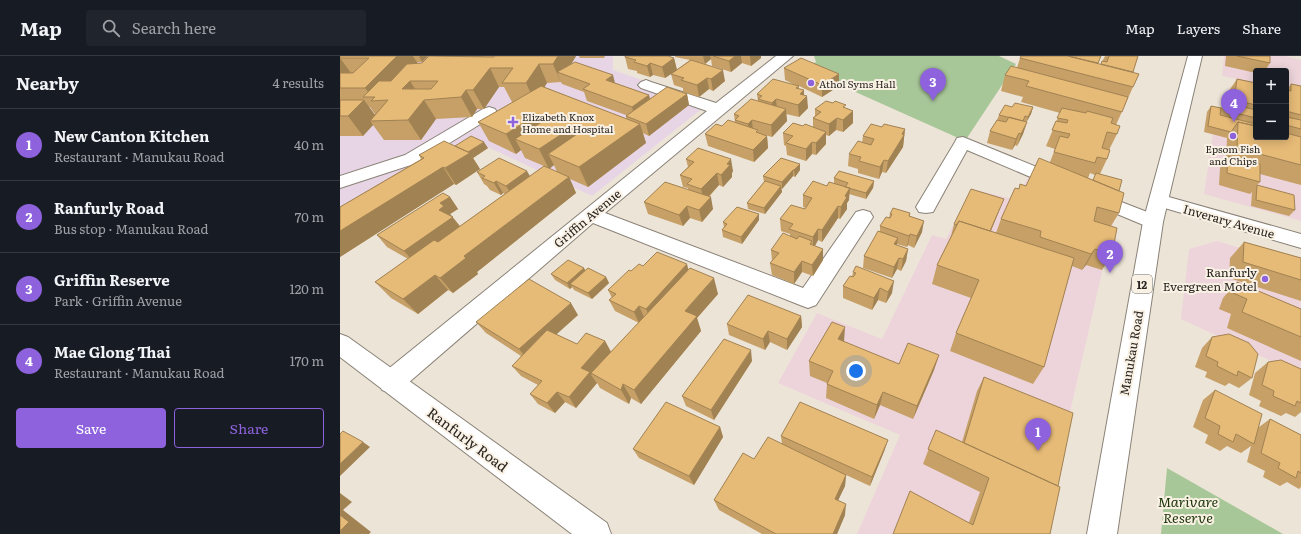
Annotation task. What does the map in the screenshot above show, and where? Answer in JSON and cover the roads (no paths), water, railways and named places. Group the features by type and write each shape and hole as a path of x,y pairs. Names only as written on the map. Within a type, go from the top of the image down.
{"main road":[{"name":"Griffin Avenue","path":"391,382 718,109 776,62 786,56"},
{"name":"Manukau Road","path":"1102,534 1153,222 1195,56"},
{"path":"646,85 718,109"},
{"path":"340,182 411,159 489,112"},
{"path":"926,207 963,142 1153,222"},
{"name":"Inverary Avenue","path":"1158,200 1301,242"},
{"path":"591,215 808,299 863,218"},
{"name":"Ranfurly Road","path":"340,344 596,534"}],"place":[{"name":"Athol Syms Hall","path":"811,83"},
{"name":"Griffin Reserve","path":"933,101"},
{"name":"Elizabeth Knox Home and Hospital","path":"513,122"},
{"name":"Mae Glong Thai","path":"1234,122"},
{"name":"Epsom Fish and Chips","path":"1233,136"},
{"name":"Ranfurly Road","path":"1110,273"},
{"name":"Ranfurly Evergreen Motel","path":"1265,279"},
{"name":"New Canton Kitchen","path":"1038,451"}],"park label":[{"name":"Marivare Reserve","path":"1188,510"}]}
